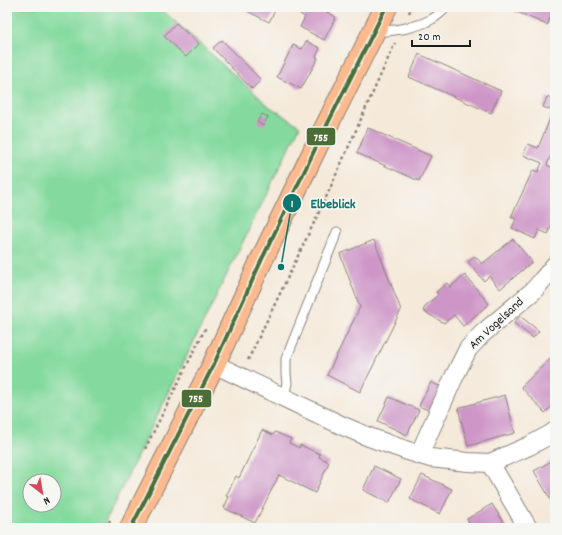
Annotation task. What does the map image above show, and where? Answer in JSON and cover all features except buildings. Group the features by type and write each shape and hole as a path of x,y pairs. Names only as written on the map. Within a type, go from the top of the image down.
{"main road":[{"path":"131,528 214,364 262,259 386,7"}],"street":[{"name":"Am Vogelsand","path":"419,455 468,349 482,334 533,291 555,265"},
{"path":"214,364 343,426 369,437 430,458 490,463 529,446 555,431"},
{"path":"490,463 528,528"}],"lane":[{"path":"373,32 401,30 415,27 433,19 447,7"},
{"path":"284,397 287,383 286,359 337,232"}],"path":[{"path":"240,376 323,204 412,7"}],"green space":[{"path":"7,7 159,7 270,107 300,126 102,528 7,528"}],"transit line":[{"name":"755","path":"131,528 214,364 262,259 386,7"}],"place":[{"name":"Elbeblick","path":"281,267"}]}
